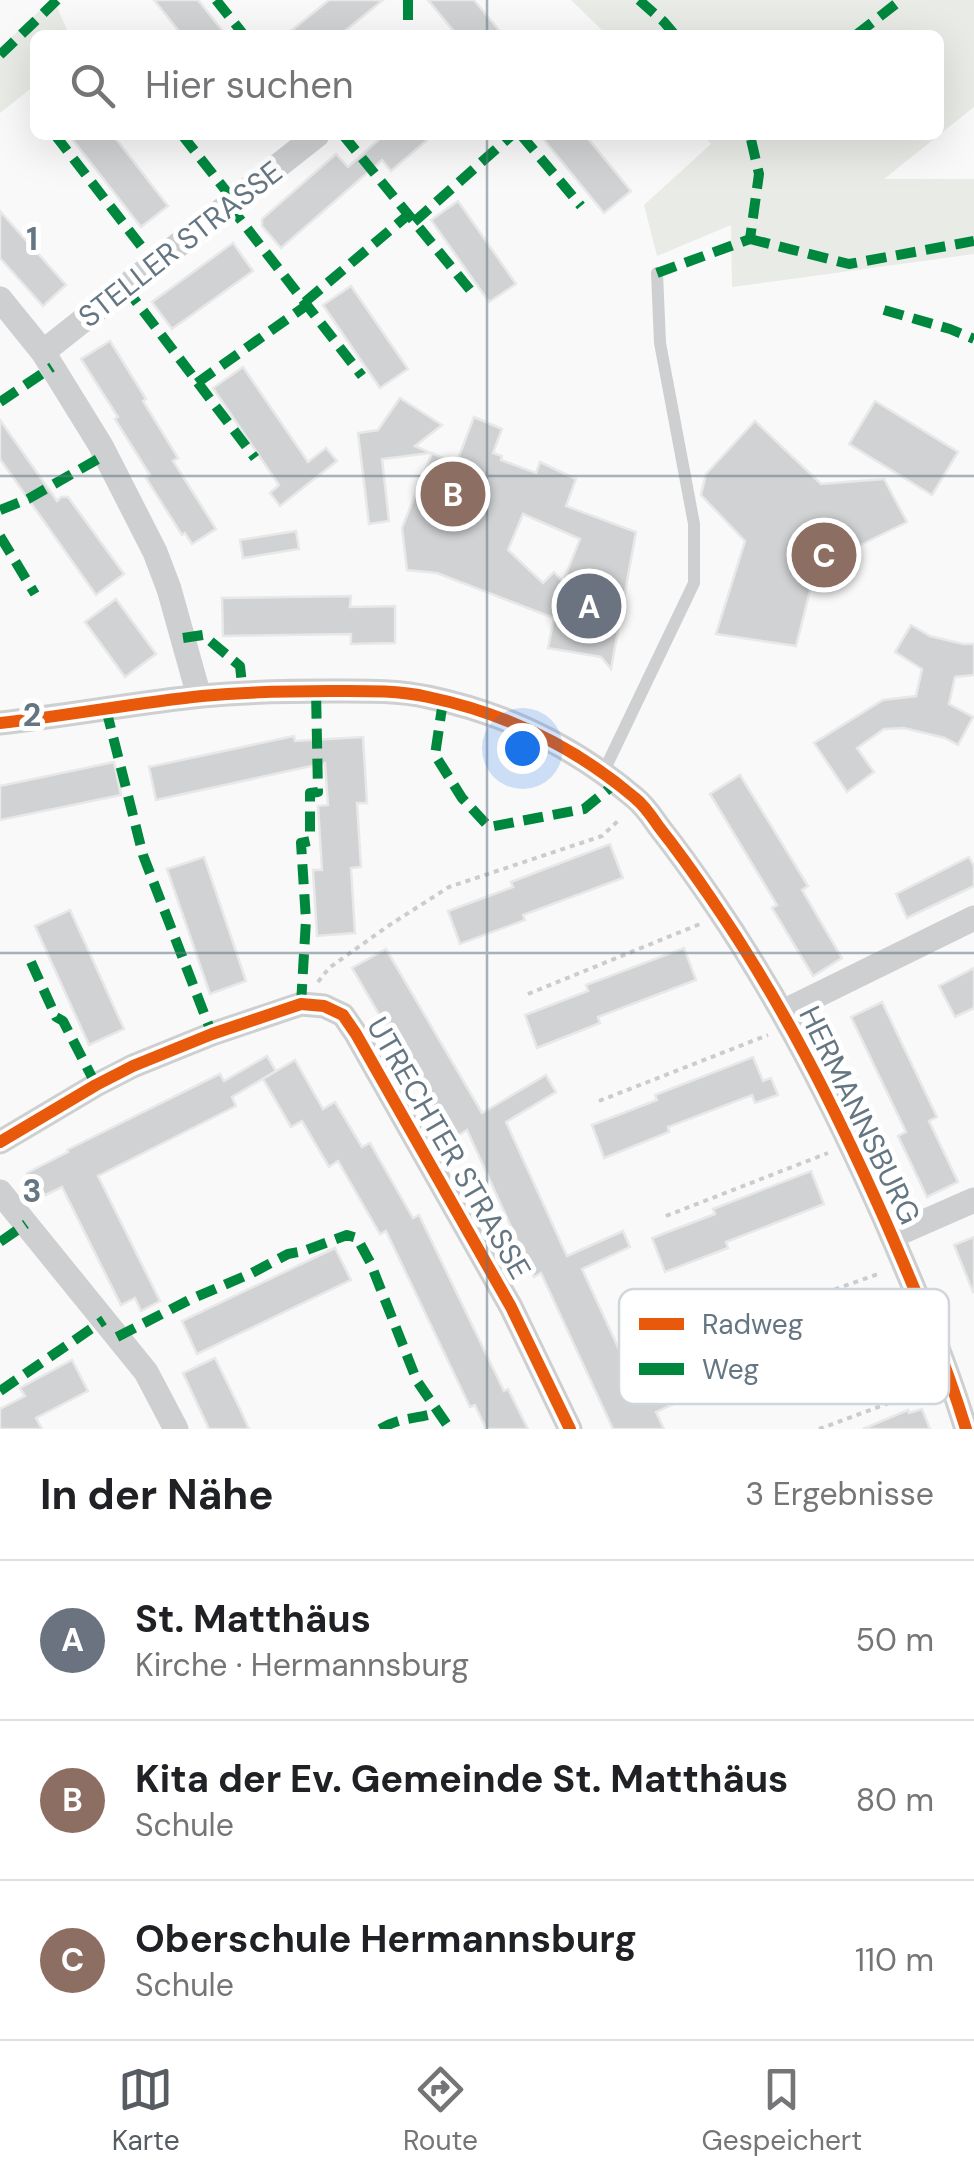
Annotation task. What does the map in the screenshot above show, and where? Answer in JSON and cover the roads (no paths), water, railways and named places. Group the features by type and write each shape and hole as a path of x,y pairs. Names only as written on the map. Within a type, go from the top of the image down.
{"street":[{"name":"STELLER STRASSE","path":"44,352 311,140"},
{"path":"0,300 44,352 101,446 155,552 170,589 199,696"},
{"name":"HERMANNSBURG","path":"0,723 199,696 297,691 394,693 425,696 488,713 544,735 639,802 722,915 787,1018 851,1144 914,1289"},
{"path":"787,1018 974,918"},
{"name":"UTRECHTER STRASSE","path":"0,1142 133,1066 301,1004 324,1006 343,1016 356,1034 511,1307 570,1429"},
{"path":"0,1192 146,1372 176,1429"},
{"path":"892,1236 974,1200"},
{"name":"HERMANNSBURG","path":"949,1378 966,1429"}],"lane":[{"path":"603,773 694,583 694,524 660,343 658,273"}],"place":[{"name":"Kita der Ev. Gemeinde St. Matthäus","path":"453,494"},
{"name":"Oberschule Hermannsburg","path":"824,555"},
{"name":"St. Matthäus","path":"589,606"}]}
